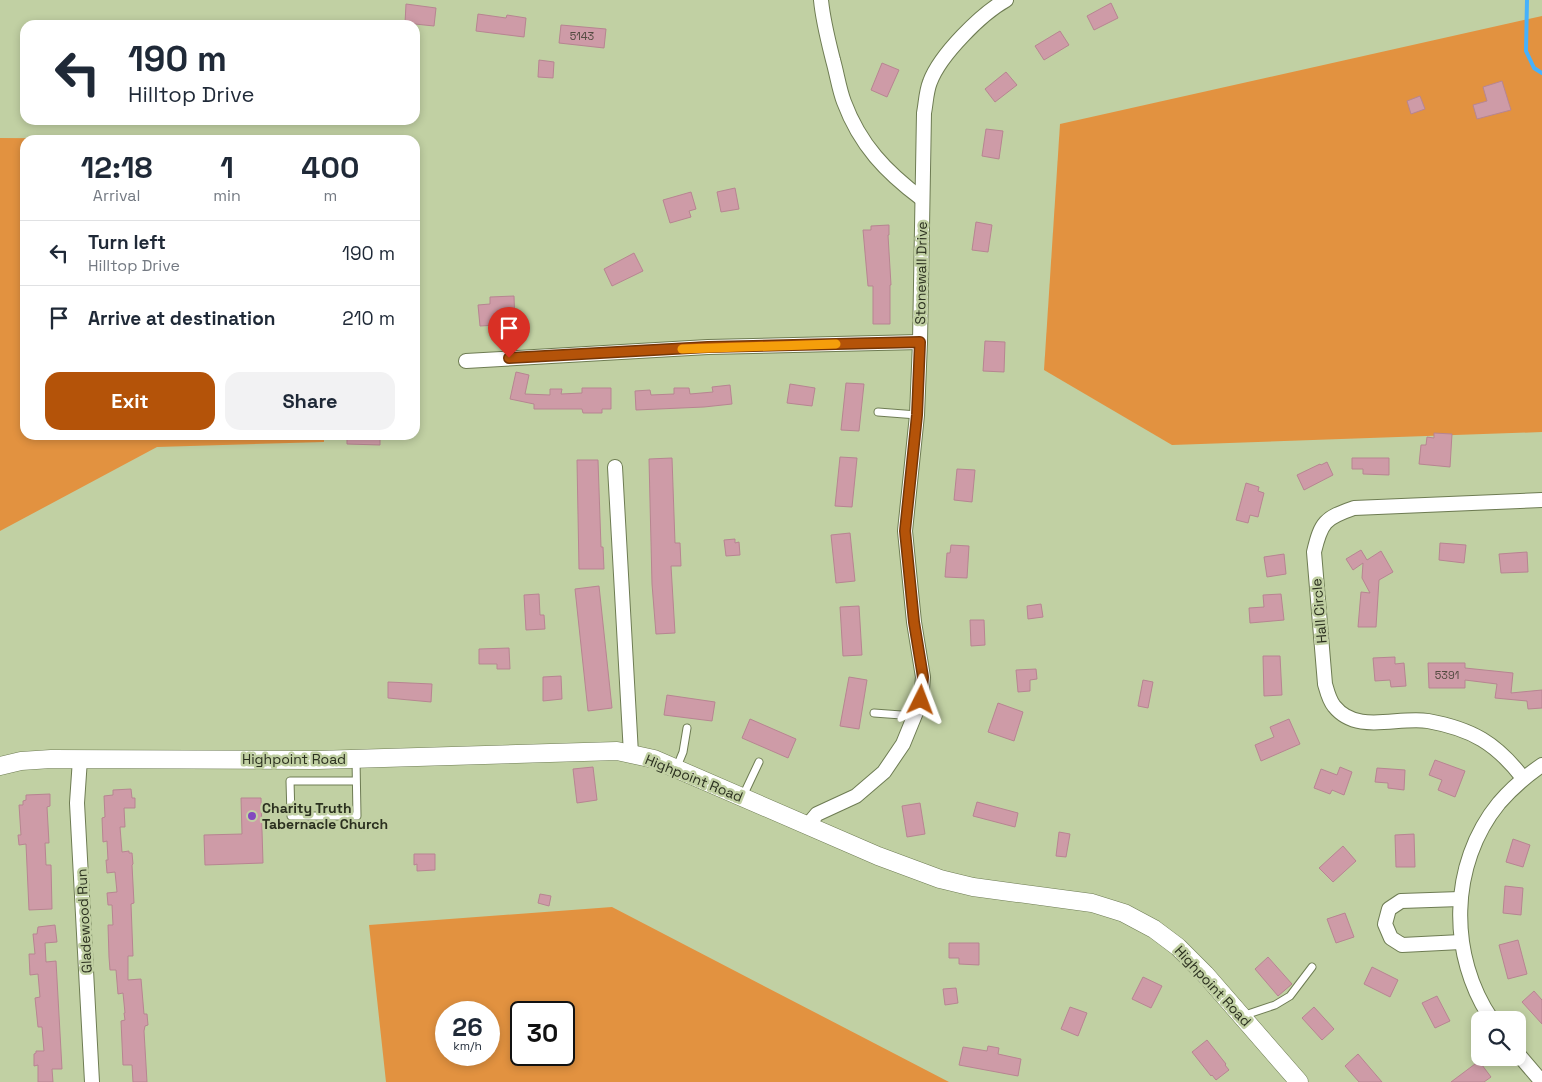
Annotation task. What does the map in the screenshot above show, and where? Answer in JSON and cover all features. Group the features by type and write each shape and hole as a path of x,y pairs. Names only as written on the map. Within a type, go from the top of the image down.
{"street":[{"path":"821,0 823,17 843,100 856,129 876,158 897,180 922,199"},
{"name":"Stonewall Drive","path":"807,826 817,814 856,796 884,772 903,744 921,700 923,677 914,622 905,531 917,415 924,113 930,83 946,55 977,22 1006,0"},
{"path":"466,361 708,347 920,342"},
{"path":"615,467 631,754"},
{"name":"Hall Circle","path":"1524,778 1497,749 1462,729 1426,721 1360,723 1345,716 1333,705 1325,684 1314,552 1319,530 1333,515 1354,508 1542,500"},
{"name":"Highpoint Road","path":"0,766 20,761 80,759 356,759 617,751 654,759 878,856 940,879 973,887 1092,903 1124,913 1154,929 1178,947 1205,974 1299,1082"},
{"name":"Gladewood Run","path":"80,759 77,803 92,1082"},
{"path":"1486,1011 1469,976 1461,942 1460,899 1467,864 1480,832 1499,804 1524,778 1542,765"},
{"path":"1460,899 1401,901 1389,909 1385,924 1391,938 1402,945 1461,942"},
{"path":"1526,1063 1542,1082"}],"lane":[{"path":"878,412 917,415"},
{"path":"874,713 915,716"},
{"path":"676,769 683,752 687,728"},
{"path":"356,759 357,816 291,816 290,781 356,781"},
{"path":"742,798 759,762"},
{"path":"1241,1016 1275,1005 1290,996 1312,967"}],"shaded area":[{"path":"1542,16 1542,432 1172,445 1044,370 1060,124"},
{"path":"0,138 20,138 20,440 324,440 324,442 157,447 0,531"},
{"path":"612,907 949,1082 386,1082 369,925"}],"building":[{"path":"1111,3 1118,18 1094,30 1087,16"},
{"path":"406,4 436,8 434,26 420,25 420,20 405,20"},
{"path":"478,14 506,18 507,15 526,18 524,37 476,31"},
{"path":"561,25 606,29 604,48 559,43"},
{"path":"1060,31 1069,45 1044,60 1035,46"},
{"path":"539,60 554,62 553,78 538,77"},
{"path":"882,63 899,70 887,97 871,90"},
{"path":"1006,72 1017,85 995,102 985,89"},
{"path":"1502,81 1511,110 1477,119 1473,105 1487,101 1483,87"},
{"path":"1420,96 1425,109 1411,114 1407,101"},
{"path":"986,129 1003,131 999,159 982,156"},
{"path":"735,188 739,209 721,212 717,192"},
{"path":"691,192 696,209 689,211 691,217 670,223 663,200"},
{"path":"976,222 992,225 988,252 972,250"},
{"path":"889,225 890,324 873,324 873,286 868,286 863,230 871,230 871,226"},
{"path":"634,253 643,271 612,286 604,269"},
{"path":"514,296 515,324 480,326 478,305 490,304 490,297"},
{"path":"985,341 1005,342 1004,372 983,371"},
{"path":"516,372 529,375 525,394 550,395 550,389 562,389 561,394 582,393 582,388 611,388 611,409 602,409 602,413 583,413 582,409 534,409 534,404 510,399"},
{"path":"846,383 864,384 859,431 841,430"},
{"path":"790,384 815,388 812,406 787,403"},
{"path":"730,385 732,404 636,410 635,391 650,390 651,395 674,394 674,388 689,388 690,394 713,392 712,387"},
{"path":"1434,433 1452,434 1450,467 1419,464 1421,445 1426,445 1427,437 1434,438"},
{"path":"347,440 380,440 380,445 347,444"},
{"path":"840,457 857,458 852,507 835,506"},
{"path":"672,458 675,543 680,543 681,566 671,566 675,633 656,634 652,584 649,459"},
{"path":"1352,458 1389,458 1389,475 1363,474 1363,469 1352,469"},
{"path":"577,460 598,460 601,547 603,547 604,569 579,569"},
{"path":"1327,462 1333,475 1304,490 1297,475"},
{"path":"957,469 975,470 972,502 954,500"},
{"path":"1246,483 1259,487 1258,491 1264,493 1258,517 1250,515 1248,523 1236,520"},
{"path":"850,533 855,581 836,583 831,535"},
{"path":"735,539 735,543 739,542 740,555 726,556 724,540"},
{"path":"1440,543 1466,545 1464,563 1439,560"},
{"path":"951,545 969,546 967,578 945,577 947,553 950,553"},
{"path":"1361,550 1367,560 1381,551 1393,572 1379,580 1376,627 1358,627 1361,592 1370,593 1362,578 1363,563 1353,570 1346,559"},
{"path":"1527,552 1528,572 1501,573 1499,554"},
{"path":"1284,554 1286,574 1267,577 1264,557"},
{"path":"599,586 612,708 588,711 575,589"},
{"path":"539,594 540,615 544,615 545,629 526,630 524,595"},
{"path":"1281,594 1284,620 1250,623 1249,608 1264,607 1263,595"},
{"path":"1041,604 1043,617 1028,619 1027,606"},
{"path":"859,606 862,655 843,656 840,607"},
{"path":"970,620 984,620 985,645 971,646"},
{"path":"509,648 510,669 497,669 497,664 479,664 479,649"},
{"path":"1263,656 1280,656 1282,695 1264,696"},
{"path":"1395,657 1395,664 1404,663 1406,686 1391,687 1390,680 1375,681 1373,658"},
{"path":"1428,663 1465,663 1465,668 1513,673 1511,693 1542,690 1542,708 1528,709 1527,701 1495,698 1497,684 1465,680 1465,688 1429,688"},
{"path":"1036,669 1037,679 1030,680 1030,691 1018,692 1016,670"},
{"path":"561,676 562,699 543,701 543,677"},
{"path":"849,677 867,680 859,729 840,726"},
{"path":"1143,680 1153,682 1148,708 1138,706"},
{"path":"388,682 432,684 431,702 388,698"},
{"path":"667,695 715,702 712,721 664,715"},
{"path":"998,703 1023,712 1014,741 988,732"},
{"path":"750,719 796,739 788,758 742,738"},
{"path":"1289,719 1300,744 1261,761 1255,745 1274,737 1270,727"},
{"path":"1435,760 1465,771 1455,797 1438,790 1442,780 1429,775"},
{"path":"593,767 597,800 577,803 573,769"},
{"path":"1340,767 1352,772 1344,795 1332,790 1330,794 1314,788 1321,769 1337,775"},
{"path":"1377,768 1405,770 1404,790 1388,788 1388,783 1375,782"},
{"path":"131,789 132,798 135,798 135,808 124,808 125,827 120,827 122,852 129,851 129,853 132,853 133,864 134,903 131,904 133,956 128,956 128,980 141,979 144,1014 147,1014 148,1025 145,1026 144,1031 147,1082 133,1082 132,1065 123,1065 121,1021 125,1020 125,1013 123,993 118,994 116,970 110,970 109,957 108,925 113,925 112,905 108,905 107,893 117,892 115,872 107,873 107,841 103,842 102,818 105,817 104,796 113,795 113,790"},
{"path":"50,794 50,806 47,807 49,843 45,843 46,865 51,865 52,909 29,910 26,844 19,845 18,835 21,835 19,805 23,805 26,795"},
{"name":"Charity Truth Tabernacle Church","path":"241,798 261,798 263,863 205,865 204,835 242,834"},
{"path":"977,802 1018,813 1015,827 973,816"},
{"path":"920,803 925,834 907,837 902,806"},
{"path":"1059,832 1070,834 1066,857 1056,856"},
{"path":"1414,834 1415,867 1396,867 1395,835"},
{"path":"1513,839 1530,845 1523,867 1506,862"},
{"path":"1343,846 1356,861 1333,882 1319,868"},
{"path":"414,854 435,854 435,870 417,871 417,864 414,865"},
{"path":"1505,886 1523,888 1521,915 1503,913"},
{"path":"540,894 551,896 549,906 538,903"},
{"path":"1345,913 1354,937 1336,943 1327,919"},
{"path":"55,925 57,942 45,943 46,962 56,961 62,1069 52,1069 53,1082 38,1082 38,1065 34,1066 34,1054 36,1051 44,1051 42,1027 38,1027 35,998 40,997 38,974 30,975 29,954 35,954 33,934 37,934 38,927"},
{"path":"1518,940 1527,974 1508,979 1499,945"},
{"path":"949,943 979,943 979,965 959,964 959,958 949,958"},
{"path":"1268,957 1292,984 1278,996 1255,969"},
{"path":"1372,967 1398,980 1390,997 1364,984"},
{"path":"1143,977 1162,986 1151,1008 1132,999"},
{"path":"956,988 958,1003 945,1005 943,989"},
{"path":"1534,991 1542,1000 1542,1024 1522,1002"},
{"path":"1437,996 1450,1021 1435,1028 1422,1003"},
{"path":"1070,1007 1087,1013 1078,1036 1061,1029"},
{"path":"1314,1007 1334,1029 1322,1040 1302,1018"},
{"path":"1207,1040 1229,1070 1216,1080 1192,1052"},
{"path":"988,1046 999,1048 998,1054 1021,1059 1018,1076 959,1065 963,1047 987,1051"},
{"path":"1358,1054 1382,1082 1359,1082 1345,1066"},
{"path":"1472,1066 1483,1066 1491,1077 1484,1082 1451,1082"}],"waterway":[{"path":"1527,0 1526,51 1534,68 1542,73"}],"slow traffic":[{"path":"682,349 836,344"}],"place":[{"name":"Charity Truth Tabernacle Church","path":"252,816"}],"route":[{"path":"509,358 708,347 920,342 917,415 905,531 914,622 923,677 921,700"}]}
